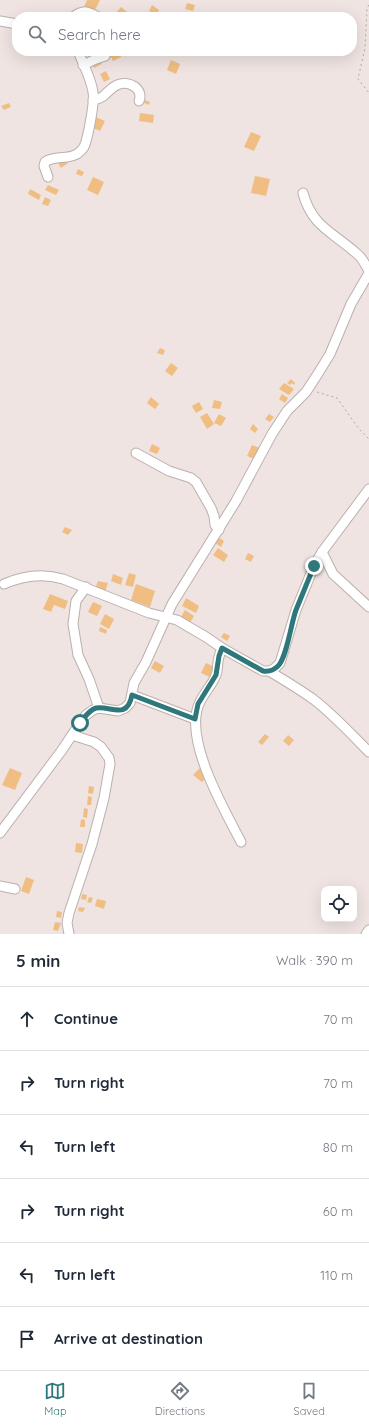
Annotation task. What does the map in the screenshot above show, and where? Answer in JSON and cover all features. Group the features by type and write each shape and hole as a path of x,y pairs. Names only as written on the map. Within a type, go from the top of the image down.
{"street":[{"path":"0,21 12,23"},
{"path":"48,177 44,166 45,162 57,157 73,156 83,148 86,140 93,100 92,89 80,56"},
{"path":"83,65 96,58 105,56"},
{"path":"93,100 102,98 115,86 123,84 132,86 139,90 141,95 139,101"},
{"path":"1,830 86,715 99,708 115,711 122,709 130,703 134,683 146,662 166,617 186,581 236,501 272,434 287,411 309,388 330,354 351,304 369,272 357,253 321,225 307,205 304,193"},
{"path":"136,453 169,471 191,478 196,482 211,508 215,525 219,530"},
{"path":"4,584 35,576 63,578 142,610 176,620 256,668 263,671 269,671 277,667 280,663 296,610 314,566 322,552 369,489"},
{"path":"322,552 329,569 335,577 369,607"},
{"path":"314,566 329,569"},
{"path":"86,587 76,602 73,624 78,654 99,708"},
{"path":"222,648 216,675 198,704 195,727 199,751 226,814 241,842"},
{"path":"269,671 314,700 369,752"},
{"path":"132,695 195,719"},
{"path":"69,934 67,923 69,914 92,844 104,798 110,764 109,758 101,747 94,742 72,735"},
{"path":"0,886 15,889"},
{"path":"366,934 369,930"}],"path":[{"path":"369,6 367,8 365,48 358,79 369,94"},
{"path":"309,388 337,398 359,429 369,440"}],"building":[{"path":"87,0 100,0 94,12 84,7"},
{"path":"187,3 195,5 193,11 185,9"},
{"path":"152,5 159,10 158,12 149,11"},
{"path":"121,7 127,12 117,12"},
{"path":"108,56 121,56 113,61 111,57 109,59"},
{"path":"99,59 102,64 94,68 91,62"},
{"path":"171,60 180,64 176,74 167,70"},
{"path":"106,71 110,79 104,82 100,74"},
{"path":"145,100 150,102 149,105 144,103"},
{"path":"9,103 11,107 4,110 1,106"},
{"path":"140,113 154,115 153,123 139,121"},
{"path":"96,117 105,121 100,131 91,127"},
{"path":"251,132 261,136 254,151 244,147"},
{"path":"65,159 68,163 61,168 58,163"},
{"path":"78,169 84,172 82,176 76,174"},
{"path":"255,176 270,179 266,196 251,193"},
{"path":"93,177 104,182 98,195 87,190"},
{"path":"48,185 59,190 56,195 45,190"},
{"path":"30,189 41,195 39,200 28,194"},
{"path":"45,197 51,200 48,206 42,204"},
{"path":"160,348 165,350 163,355 157,353"},
{"path":"171,363 178,368 172,376 165,371"},
{"path":"291,379 295,383 294,385 292,383 290,385 287,383"},
{"path":"284,383 294,389 289,395 279,389"},
{"path":"282,394 288,398 285,403 279,399"},
{"path":"151,397 159,404 155,409 147,403"},
{"path":"214,400 222,402 220,409 212,408"},
{"path":"199,402 203,409 196,413 192,406"},
{"path":"207,413 214,424 207,429 200,417"},
{"path":"219,414 226,418 221,426 214,423"},
{"path":"269,414 274,417 270,422 265,419"},
{"path":"253,424 258,429 255,433 250,429"},
{"path":"152,444 160,448 157,454 149,451"},
{"path":"252,445 262,449 257,460 247,456"},
{"path":"65,527 72,530 68,535 62,532"},
{"path":"218,537 224,541 221,547 215,543"},
{"path":"218,548 228,555 224,562 213,555"},
{"path":"248,553 254,556 251,562 245,559"},
{"path":"129,573 136,575 133,587 125,585"},
{"path":"113,574 123,578 121,585 111,581"},
{"path":"98,581 108,583 105,592 95,589"},
{"path":"136,584 155,591 150,607 131,600"},
{"path":"50,594 68,601 65,609 54,605 51,612 43,609"},
{"path":"186,598 199,606 196,613 182,606"},
{"path":"93,602 102,606 97,616 88,612"},
{"path":"185,610 194,616 190,623 181,617"},
{"path":"105,614 114,619 109,629 100,624"},
{"path":"100,627 107,630 106,634 99,631"},
{"path":"224,633 230,636 227,641 221,637"},
{"path":"155,661 164,666 160,673 151,668"},
{"path":"206,663 217,668 212,678 201,673"},
{"path":"265,734 269,737 262,745 258,742"},
{"path":"288,735 294,740 289,746 283,741"},
{"path":"10,768 22,773 15,790 2,785"},
{"path":"200,768 208,775 202,782 193,775"},
{"path":"89,786 94,787 93,794 88,793"},
{"path":"88,796 92,797 91,805 87,805"},
{"path":"84,808 88,809 87,818 83,817"},
{"path":"81,819 85,820 85,827 80,827"},
{"path":"76,843 83,844 82,853 75,852"},
{"path":"26,877 34,880 29,894 21,891"},
{"path":"82,894 87,895 86,900 81,899"},
{"path":"89,897 93,898 91,903 87,902"},
{"path":"97,899 106,901 104,909 95,906"},
{"path":"79,907 85,908 83,912 78,911"},
{"path":"57,911 62,912 61,918 56,917"},
{"path":"55,922 61,923 58,931 53,930"}],"route":[{"path":"80,723 86,715 95,709 104,708 118,711 125,708 130,703 132,695 195,719 198,704 216,675 222,648 263,671 266,672 274,669 282,657 296,610 314,566"}]}
